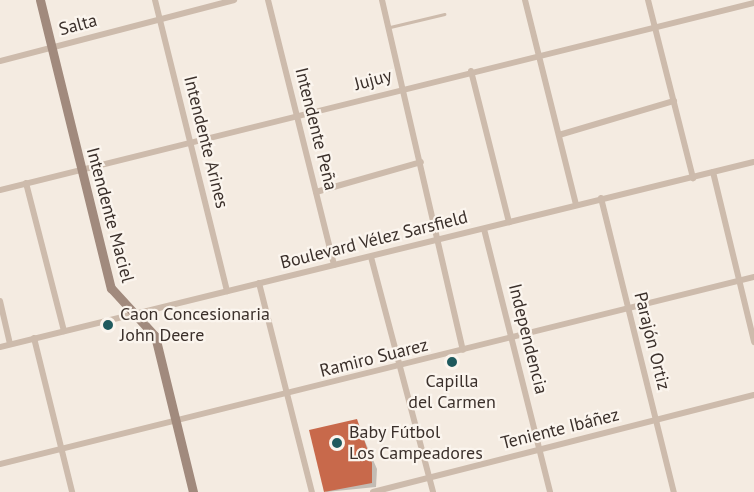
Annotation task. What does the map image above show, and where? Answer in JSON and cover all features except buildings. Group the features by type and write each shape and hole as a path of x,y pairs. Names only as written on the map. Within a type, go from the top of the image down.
{"main road":[{"name":"Intendente Maciel","path":"39,0 111,288 155,336 193,492"}],"street":[{"name":"Intendente Arines","path":"155,0 227,291"},
{"name":"Salta","path":"0,61 234,0"},
{"name":"Intendente Peña","path":"268,0 334,266"},
{"path":"382,0 464,350"},
{"path":"525,0 576,204"},
{"path":"648,0 693,178"},
{"name":"Jujuy","path":"0,190 297,116 403,87 656,30 754,3"},
{"path":"471,71 509,222"},
{"path":"559,135 674,101"},
{"path":"316,192 421,162"},
{"name":"Boulevard Vélez Sarsfield","path":"0,347 754,162"},
{"path":"713,172 754,342"},
{"path":"26,183 64,331"},
{"name":"Parajón Ortiz","path":"601,198 674,492"},
{"name":"Independencia","path":"484,229 513,337 550,492"},
{"path":"371,257 433,492"},
{"name":"Ramiro Suarez","path":"0,464 290,394 627,306 754,278"},
{"path":"259,283 290,394 312,492"},
{"path":"0,301 10,344"},
{"path":"34,338 72,492"},
{"name":"Teniente Ibáñez","path":"373,492 754,395"}],"lane":[{"path":"388,27 444,14"}],"place":[{"name":"Caon Concesionaria John Deere","path":"108,325"},
{"name":"Capilla del Carmen","path":"452,362"},
{"name":"Baby Fútbol Los Campeadores","path":"337,443"}]}
